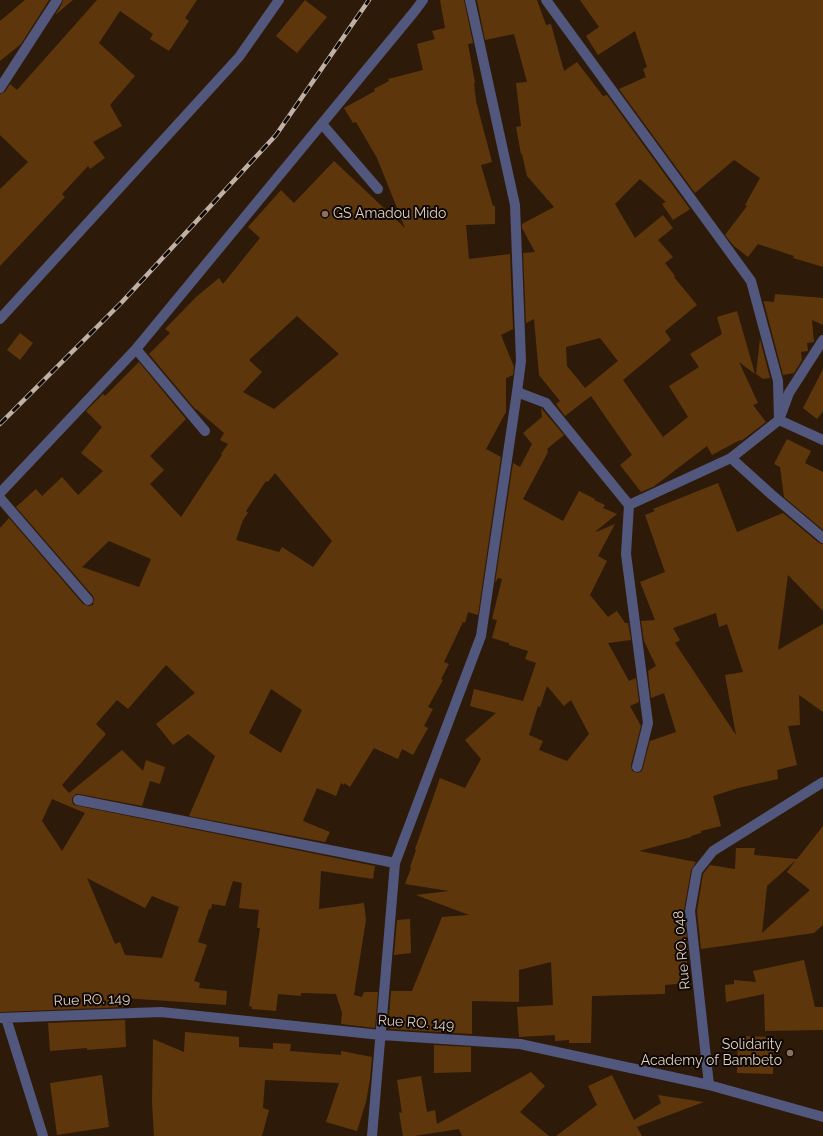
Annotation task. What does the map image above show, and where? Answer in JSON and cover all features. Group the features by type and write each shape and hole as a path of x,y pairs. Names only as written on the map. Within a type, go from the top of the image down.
{"street":[{"path":"0,88 57,0"},
{"path":"0,319 239,57 279,0"},
{"path":"0,493 136,349 423,0"},
{"path":"372,1136 395,863 481,636 521,361 515,205 470,0"},
{"path":"546,0 751,281 778,381 779,420"},
{"path":"322,124 378,189"},
{"path":"629,504 731,458 779,420 789,393 823,340"},
{"path":"136,349 205,431"},
{"path":"517,392 546,402 629,504 626,554 648,723 637,767"},
{"path":"779,420 823,440"},
{"path":"731,458 823,538"},
{"path":"0,498 88,600"},
{"name":"Rue RO. 048","path":"709,1085 690,911 697,871 713,851 823,782"},
{"path":"78,800 395,863"},
{"name":"Rue RO. 149","path":"3,1018 161,1012 380,1035 520,1044 709,1085 823,1117"},
{"path":"3,1018 43,1136"}],"building":[{"path":"25,0 49,0 21,44 0,61 0,21"},
{"path":"63,0 73,0 55,15 62,4"},
{"path":"97,0 197,0 185,18 189,21 169,51 150,39 153,34 120,11 99,43 135,76 110,105 122,126 93,142 105,158 90,169 88,166 62,194 65,197 0,266 0,189 28,162 0,135 0,94 5,92 10,84 17,90"},
{"path":"305,0 327,17 297,53 276,36"},
{"path":"440,0 464,0 473,43 468,44 475,83 476,101 492,162 481,165 493,206 495,206 495,224 466,225 469,259 510,254 513,329 501,335 514,367 513,375 506,378 506,412 486,449 501,457 478,615 468,612 465,623 463,622 444,662 449,664 441,679 443,680 428,707 433,709 424,726 428,728 413,755 402,749 398,759 374,748 350,787 344,783 344,785 341,783 336,796 317,788 303,821 330,832 325,842 189,816 215,756 188,734 173,745 156,724 195,693 166,665 128,709 117,700 96,724 106,734 62,785 69,793 122,750 143,771 146,760 165,767 160,784 150,781 142,806 79,794 76,794 72,798 74,805 375,866 373,879 321,871 319,909 364,903 366,920 354,995 362,997 364,992 378,992 375,1028 341,1024 342,1013 336,994 301,993 301,996 278,994 276,1011 252,1009 252,1007 249,1006 260,928 257,928 259,910 239,908 242,883 233,881 225,906 212,904 211,909 209,909 198,942 207,945 194,981 200,983 199,988 227,991 226,1005 124,998 125,1007 0,1012 0,528 9,518 83,604 89,606 93,605 93,596 16,507 36,489 42,496 62,477 78,495 103,471 81,453 102,427 86,411 103,394 105,396 139,362 186,419 150,456 164,470 150,484 181,517 228,444 220,440 224,433 195,409 149,354 170,333 165,329 196,297 219,278 223,284 260,238 248,227 281,190 294,203 334,161 405,228 377,158 356,122 353,123 344,108 375,91 374,89 389,81 388,79 423,70 417,44 435,39 432,31 445,28","holes":["297,316 339,354 274,409 243,392 262,372 249,360","275,473 332,541 313,567 282,547 279,552 236,540 243,520 248,513 246,511 266,481 268,482","109,541 151,559 139,587 82,567","271,689 302,710 281,753 249,733","52,799 85,813 62,851 42,821","87,878 145,908 152,896 179,907 162,958 125,955 120,942 115,944"]},
{"path":"477,0 537,0 546,25 551,24 564,71 577,62 603,96 607,95 690,209 673,220 662,204 666,202 640,179 615,204 635,238 663,215 673,228 658,240 673,257 665,263 675,276 674,277 697,305 665,331 671,340 623,380 663,437 688,417 669,386 699,367 690,354 722,334 717,317 737,311 755,374 739,362 758,403 753,405 766,422 741,441 740,440 712,455 707,446 653,487 641,492 620,465 632,455 591,396 565,416 556,404 560,401 539,375 534,319 526,323 523,253 535,252 522,228 522,224 554,207 527,176 521,154 516,127 521,126 516,83 527,82 514,34 485,40","holes":["600,338 618,361 585,388 567,366 566,347"]},
{"path":"580,0 823,0 823,267 793,258 794,256 758,244 748,257 734,246 725,235 747,206 745,205 760,178 734,160 695,193 619,89 646,77 643,69 647,67 635,31 598,55 586,36 599,27"},
{"path":"775,294 823,298 823,325 812,320 814,342 807,343 808,351 801,352 802,360 794,373 783,375 764,303 764,301 774,302"},
{"path":"20,333 33,343 20,360 7,350"},
{"path":"760,339 770,378 763,379 756,374"},
{"path":"823,369 823,411 817,419 803,408"},
{"path":"541,408 564,435 547,449 548,452 523,499 563,521 579,491 605,505 603,508 617,514 596,531 615,524 598,556 607,561 590,595 608,617 617,611 625,623 628,623 631,640 608,643 629,681 636,678 639,702 630,706 641,726 631,765 632,771 638,773 642,771 650,741 676,732 664,693 651,698 648,671 656,666 644,641 641,621 655,620 640,582 665,572 645,515 655,511 653,509 718,483 737,532 783,513 819,543 823,544 823,611 788,575 778,650 823,624 823,712 799,695 800,725 788,726 797,765 777,770 778,779 738,788 713,796 721,826 701,831 701,833 691,837 639,851 696,862 691,870 684,910 688,950 686,951 689,983 665,985 665,994 592,996 591,1043 569,1043 569,1040 555,1041 555,1035 519,1037 517,1007 553,1005 551,962 519,970 519,1002 472,1001 472,1034 390,1029 389,1017 391,991 412,991 442,917 469,915 416,895 449,891 405,884 411,868 415,849 440,778 465,788 481,759 465,740 496,713 470,706 474,689 523,701 536,663 525,659 528,651 492,638 497,620 492,619 502,579 498,578 495,583 513,463 520,467 532,444 523,433 542,417","holes":["716,613 719,627 727,624 743,672 725,675 736,735 675,643 680,640 673,628","547,686 564,706 571,700 589,734 567,761 539,750 543,741 529,735 538,706 540,707"]},
{"path":"787,439 811,451 805,463 823,472 823,530 784,497 780,467 774,464"},
{"path":"823,826 823,925 814,933 701,949 697,911 703,874 710,865 735,869 736,848 755,848 754,855 797,859","holes":["796,860 787,872 810,890 762,933 767,886"]},
{"path":"410,919 411,953 394,955 397,920"},
{"path":"804,960 815,1007 823,1007 823,1030 765,1031 764,994 726,1002 725,985 734,984 734,980 756,982 753,971"},
{"path":"125,1020 126,1047 50,1051 48,1023"},
{"path":"185,1032 239,1037 239,1047 273,1049 273,1043 291,1044 290,1051 341,1055 341,1051 372,1057 366,1102 357,1131 326,1122 339,1083 265,1080 263,1108 269,1110 262,1136 154,1136 152,1102 153,1039 184,1052"},
{"path":"738,1036 774,1037 773,1074 737,1073"},
{"path":"434,1045 471,1047 471,1072 434,1073"},
{"path":"531,1072 545,1086 520,1112 549,1136 462,1136 459,1129 414,1136 403,1136 399,1112 402,1113 397,1080 421,1076 427,1112 435,1110 437,1124"},
{"path":"102,1075 109,1127 57,1135 50,1083"},
{"path":"612,1075 634,1120 661,1103 658,1095 704,1102 637,1127 642,1136 556,1136 597,1105 588,1086"}],"railway":[{"path":"0,424 122,302 276,135 369,0"}],"place":[{"name":"GS Amadou Mido","path":"325,214"},
{"name":"Solidarity Academy of Bambeto","path":"790,1053"}]}
